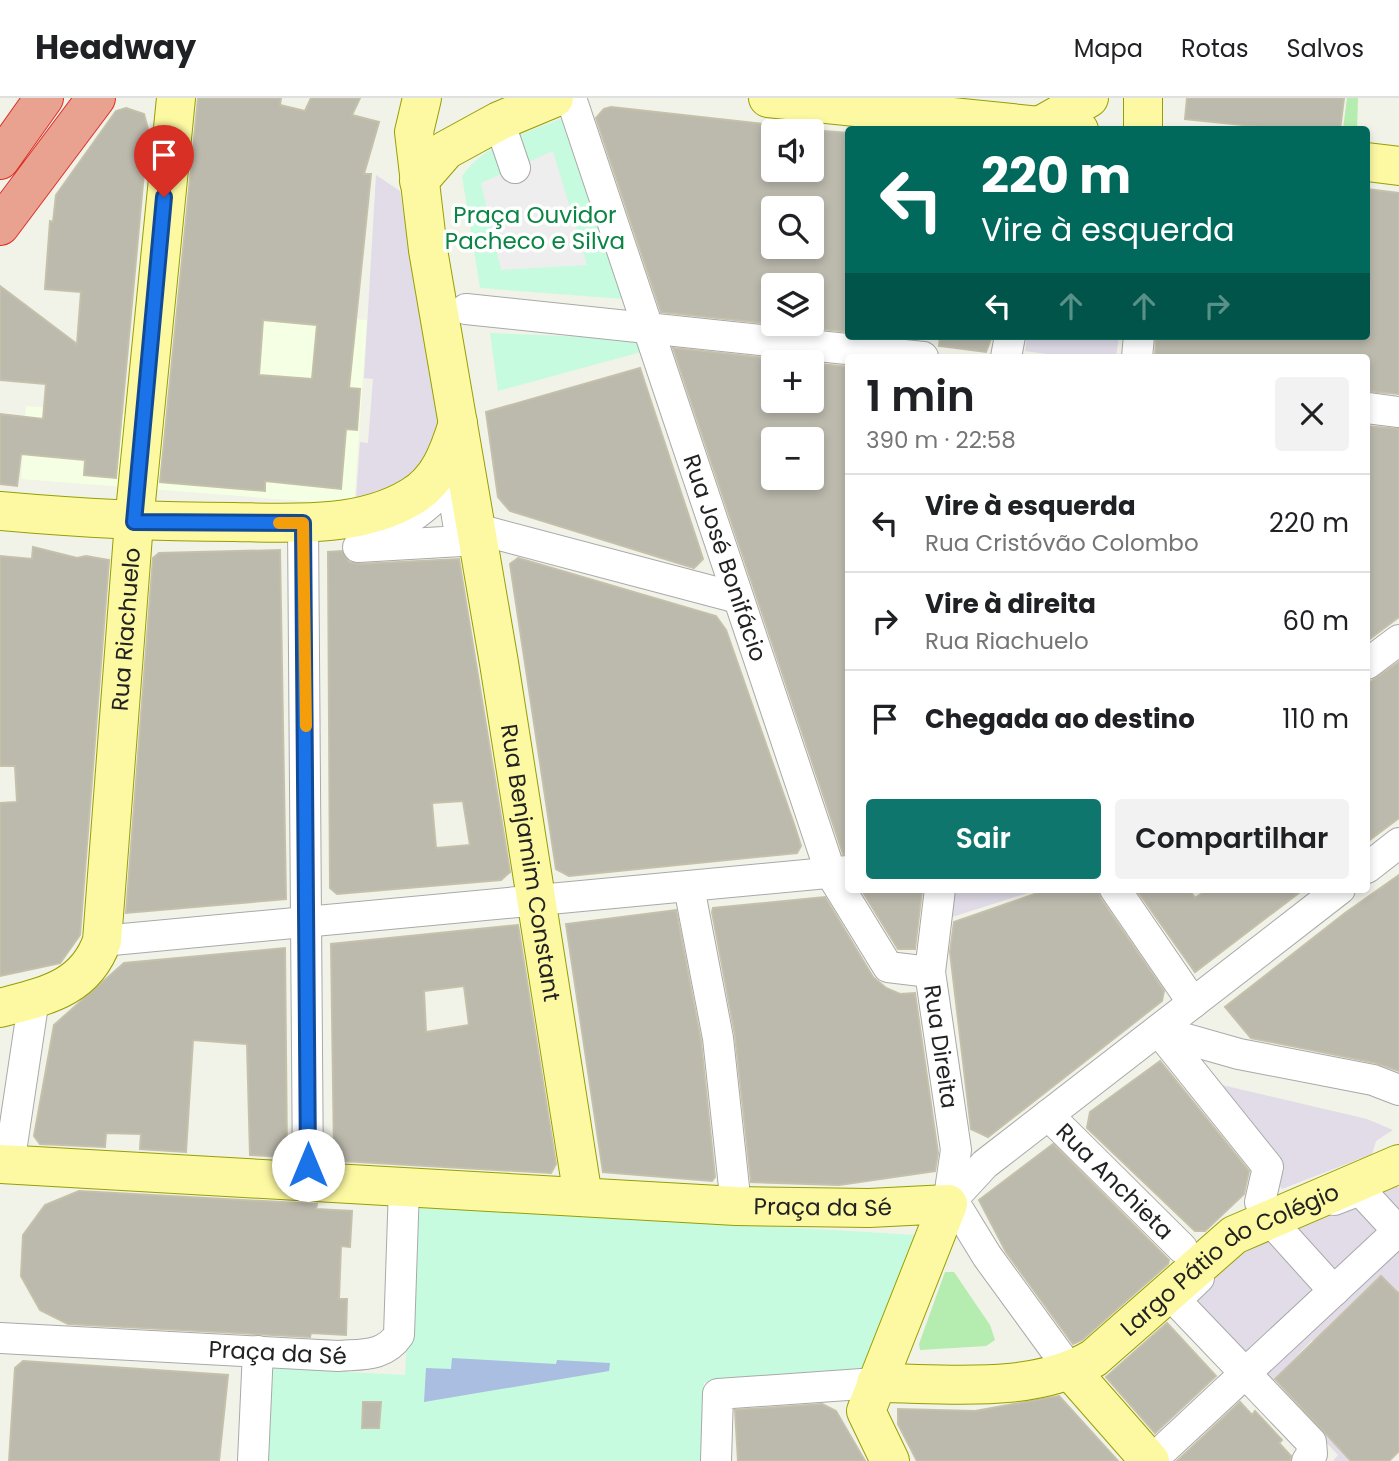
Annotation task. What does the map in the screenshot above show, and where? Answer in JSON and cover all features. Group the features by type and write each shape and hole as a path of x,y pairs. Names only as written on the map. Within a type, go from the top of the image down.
{"highway":[{"path":"0,226 96,98"},
{"path":"0,160 42,99"}],"main road":[{"name":"Rua Riachuelo","path":"17,1003 79,978 96,957 102,941 134,522 176,98"},
{"name":"Rua Benjamim Constant","path":"422,98 414,132 419,181 538,901 583,1197"},
{"path":"419,181 446,150 499,121 554,98"},
{"path":"768,98 988,108 1057,126"},
{"path":"1062,126 1089,98"},
{"path":"1143,98 1143,126"},
{"path":"1370,162 1399,166"},
{"path":"0,511 134,522 303,523 368,514 411,498 436,474 450,450 458,423"},
{"name":"Praça da Sé","path":"3,1160 583,1197 803,1207 869,1208 948,1203"},
{"name":"Largo Pátio do Colégio","path":"1070,1370 1094,1359 1234,1235 1399,1164"},
{"path":"890,1461 866,1411 948,1203"},
{"path":"876,1383 985,1384 1070,1370 1151,1461"}],"street":[{"name":"Rua José Bonifácio","path":"571,98 738,598 840,872"},
{"path":"499,121 514,168"},
{"path":"466,309 893,354"},
{"path":"1370,408 1399,412"},
{"path":"303,523 308,1181"},
{"path":"477,529 738,598"},
{"path":"1370,662 1399,640"},
{"path":"1370,867 1399,843"},
{"path":"102,941 840,872"},
{"path":"689,887 718,1038 734,1187"},
{"name":"Rua José Bonifácio","path":"851,893 888,967 930,972"},
{"name":"Rua Direita","path":"940,893 930,972 956,1150 948,1203"},
{"path":"1118,893 1193,1003"},
{"path":"1070,1370 992,1264 960,1212 948,1203 985,1164 1335,893"},
{"path":"3,1160 17,1003"},
{"path":"0,1021 22,1016 3,1160"},
{"path":"1158,1031 1239,1054 1373,1080 1399,1090"},
{"path":"1158,1031 1268,1167 1260,1202"},
{"name":"Rua Anchieta","path":"1048,1115 1182,1248"},
{"name":"Praça da Sé","path":"0,1338 338,1356 380,1353 392,1345 399,1335 404,1187"},
{"name":"Largo Pátio do Colégio","path":"1318,1457 1306,1436 1177,1299 1222,1255 1271,1225 1360,1190 1398,1231 1334,1291"},
{"path":"1151,1461 1334,1291 1276,1228"},
{"path":"253,1461 258,1351"},
{"path":"716,1461 718,1394 876,1383"}],"shaded area":[{"path":"553,151 587,265 501,270 481,183"},
{"path":"376,175 400,191 439,426 421,466 389,490 356,498 360,442 368,443 373,379 364,378"},
{"path":"186,306 367,320 354,505 21,479 26,406 178,418"},
{"path":"1026,340 1118,340 1116,354 1047,354 1025,351"},
{"path":"954,893 1027,893 952,917"},
{"path":"1205,1081 1367,1119 1393,1130 1376,1141 1372,1154 1282,1189"},
{"path":"1393,1182 1399,1188 1399,1294 1380,1276 1327,1327 1330,1330 1316,1344 1312,1340 1273,1381 1351,1461 1333,1461 1338,1455 1185,1294 1226,1257"}],"green space":[{"path":"1347,98 1358,98 1357,126 1343,126"},
{"name":"Praça Ouvidor Pacheco e Silva","path":"565,117 624,299 480,288 462,176 495,147"},
{"path":"490,333 638,339 641,352 498,391"},
{"path":"414,1205 916,1235 870,1371 704,1383 704,1461 264,1461 269,1368 405,1375"},
{"path":"945,1272 954,1272 990,1325 995,1340 986,1346 920,1350 919,1344"}],"water":[{"path":"452,1358 556,1364 557,1360 610,1363 609,1371 424,1402 426,1368 451,1369"}],"building":[{"path":"198,98 281,98 280,105 305,111 311,98 360,98 352,115 379,122 364,174 371,174 349,388 360,389 357,430 346,429 341,489 265,481 265,491 160,482","holes":["263,320 317,325 312,379 259,375"]},
{"path":"1187,98 1344,98 1340,126 1253,126 1185,119"},
{"path":"611,107 761,124 761,182 824,182 824,131 845,133 845,332 824,329 824,273 761,273 761,323 661,312 596,118 604,109"},
{"path":"126,108 144,114 148,129 116,478 84,475 85,460 21,454 17,486 0,484 0,414 43,419 46,384 0,380 0,286 77,344 81,292 45,289 50,221 53,222 56,195 116,111"},
{"path":"1370,189 1399,193 1399,394 1370,391 1370,354 1155,354 1156,340 1370,340"},
{"path":"940,340 990,340 986,352 939,346"},
{"path":"673,348 761,357 761,413 824,413 824,364 845,367 843,854"},
{"path":"640,368 703,559 694,568 510,511 498,497 486,412"},
{"path":"1370,426 1399,429 1399,617 1370,639"},
{"path":"33,547 77,558 86,556 109,560 80,935 60,963 0,976 0,803 17,802 15,766 0,766 0,556 32,559"},
{"path":"280,550 286,899 126,913 153,558 159,553"},
{"path":"342,551 349,562 359,564 459,559 510,872 501,880 337,894 330,888 328,552","holes":["463,801 470,845 436,848 432,803"]},
{"path":"518,558 716,616 726,630 794,824 801,846 797,853 569,876 556,869 510,564"},
{"path":"1399,662 1399,818 1370,840 1370,682"},
{"path":"1399,875 1399,1071 1376,1063 1251,1038 1225,1007 1345,913"},
{"path":"863,893 922,893 915,949 898,949"},
{"path":"1037,893 1099,893 1164,991 1162,1001 988,1137 971,1129 950,952 954,922"},
{"path":"1139,893 1192,893 1195,898 1202,893 1299,893 1195,972"},
{"path":"825,897 873,977 886,988 900,994 915,993 938,1153 935,1171 839,1185 751,1182 735,1035 713,908"},
{"path":"676,910 701,1041 715,1177 712,1181 603,1172 566,924"},
{"path":"518,925 556,1164 551,1173 341,1161 334,1154 331,944","holes":["464,986 469,1025 426,1032 424,991"]},
{"path":"285,948 287,1157 250,1155 247,1044 193,1040 186,1152 140,1149 141,1134 106,1133 105,1147 40,1144 34,1136 54,1025 124,963"},
{"path":"1160,1061 1249,1171 1244,1194 1205,1231 1195,1231 1087,1128 1090,1112"},
{"path":"1053,1144 1169,1260 1168,1264 1082,1340 1073,1344 1006,1252 979,1200"},
{"path":"79,1191 317,1204 316,1209 352,1211 350,1247 341,1246 339,1299 347,1299 346,1335 311,1333 310,1337 68,1324 40,1310 21,1276 23,1235 45,1205"},
{"path":"1381,1276 1399,1294 1399,1451 1389,1461 1351,1461 1275,1379"},
{"path":"1167,1323 1216,1376 1155,1433 1106,1377"},
{"path":"23,1361 228,1375 219,1461 9,1461 15,1368"},
{"path":"1059,1396 1118,1461 917,1461 898,1424 898,1409 975,1411"},
{"path":"363,1402 381,1402 379,1428 362,1428"},
{"path":"1240,1402 1252,1415 1255,1411 1282,1440 1279,1443 1291,1456 1290,1461 1177,1461"},
{"path":"822,1404 836,1411 865,1461 738,1461 735,1410"}],"slow traffic":[{"path":"279,523 303,523 306,726"}],"route":[{"path":"164,197 134,522 303,523 308,1165"}]}
